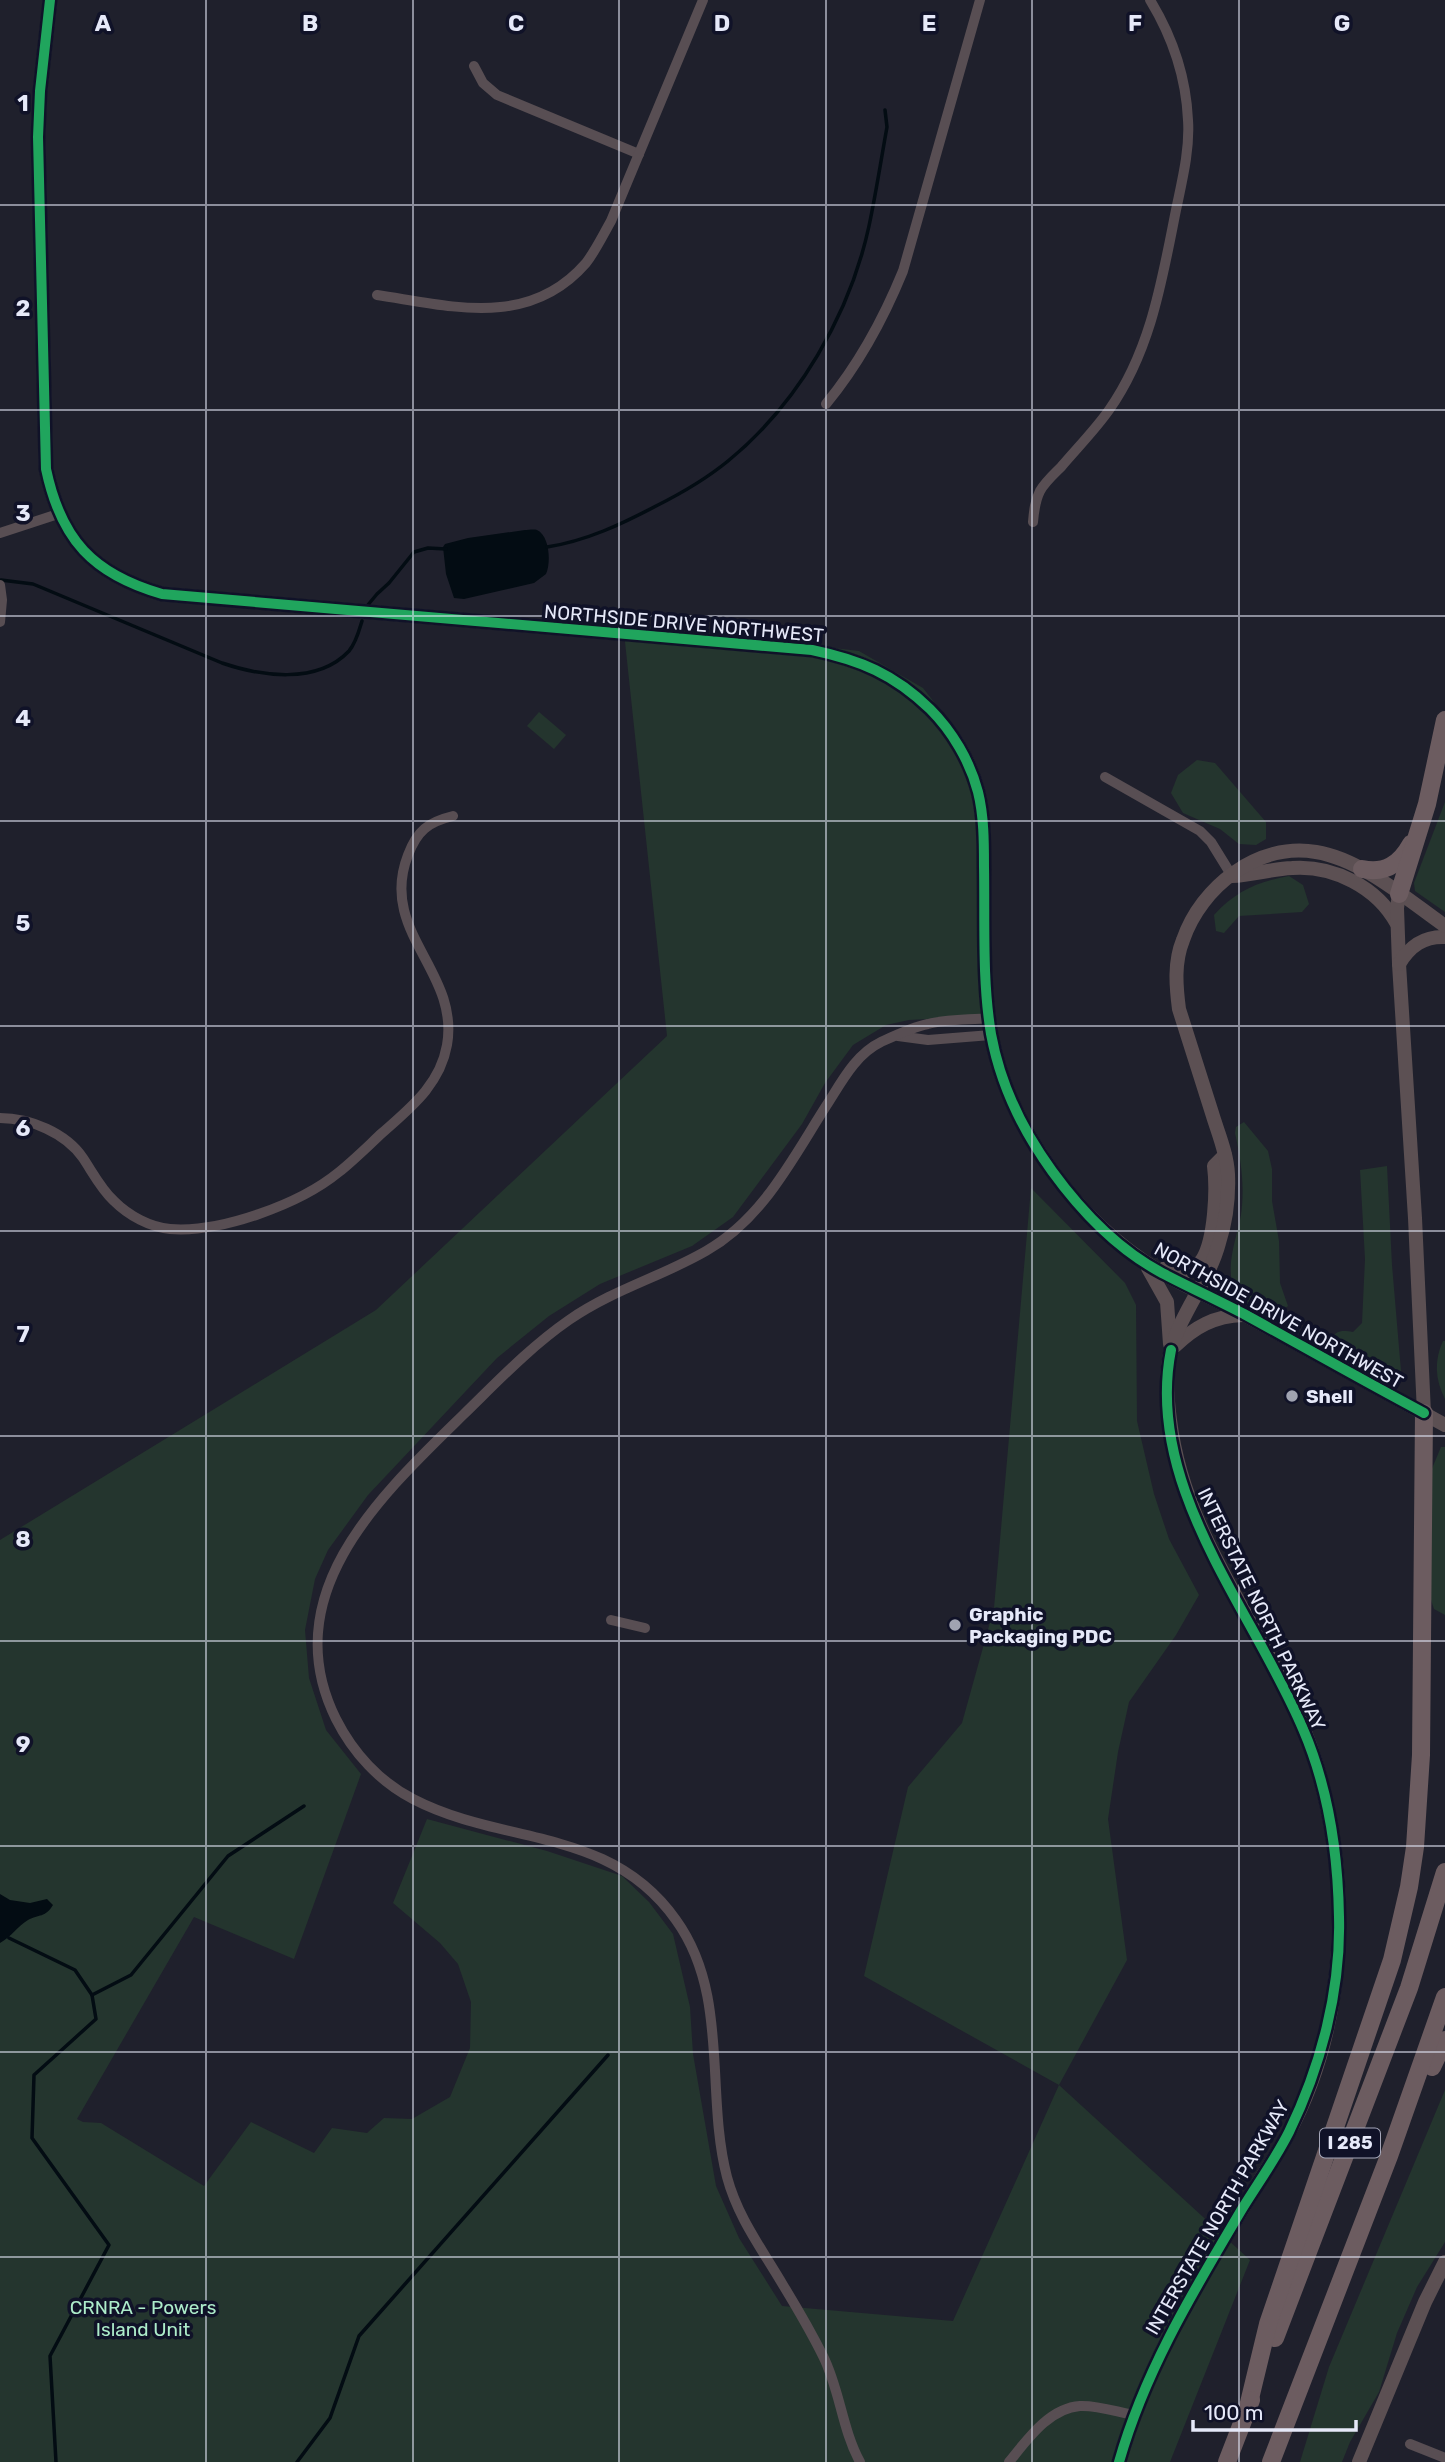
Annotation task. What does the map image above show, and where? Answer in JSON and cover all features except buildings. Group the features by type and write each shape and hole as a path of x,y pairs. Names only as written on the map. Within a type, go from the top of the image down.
{"highway":[{"path":"1399,894 1420,829 1445,720"},
{"path":"1362,869 1379,871 1392,866 1407,852 1420,829"},
{"path":"1247,2411 1268,2324 1383,1993 1409,1887 1416,1836 1420,1767 1424,1413"},
{"name":"I 285","path":"1227,2462 1382,2062 1445,1872"},
{"name":"I 285","path":"1271,2462 1389,2156 1445,1997"},
{"path":"1389,2156 1445,2040"}],"street":[{"name":"NORTHSIDE DRIVE NORTHWEST","path":"50,0 40,91 39,219 46,469 58,514 77,542 102,567 134,585 162,594 812,650 849,658 883,672 914,693 940,719 960,749 976,786 984,843 991,1035 1008,1092 1039,1153 1074,1198 1108,1233 1144,1261 1445,1425"},
{"path":"377,295 487,310 519,305 548,293 574,275 594,251 611,221 703,0"},
{"path":"826,404 870,343 903,271 980,0"},
{"path":"1033,522 1035,503 1041,488 1088,437 1109,410 1129,376 1146,340 1159,297 1185,164 1189,122 1184,83 1174,49 1150,0"},
{"path":"474,66 483,83 497,95 639,154"},
{"path":"0,533 58,514"},
{"path":"0,585 0,622"},
{"path":"1105,777 1200,831 1211,842 1232,876 1294,867 1326,871 1346,878 1373,895 1387,908 1398,925"},
{"path":"0,1118 26,1121 64,1140 81,1156 100,1186 115,1203 135,1217 157,1227 183,1229 266,1212 320,1186 340,1172 422,1097 434,1081 442,1063 449,1033 446,1003 436,977 409,930 401,891 404,864 418,834 426,825 453,816"},
{"name":"INTERSTATE NORTH PARKWAY","path":"1119,2462 1134,2416 1167,2338 1299,2111 1325,2036 1336,1978 1339,1921 1333,1843 1312,1753 1286,1693 1200,1531 1182,1481 1169,1413 1167,1377 1171,1352 1181,1324 1212,1265 1224,1224 1227,1193 1225,1155 1179,1009 1176,970 1182,940 1195,914 1212,892 1245,864 1258,858 1304,851 1328,855 1362,869 1445,926"},
{"path":"1399,894 1399,964 1424,1413"},
{"path":"1399,964 1419,941 1445,937"},
{"path":"860,2462 852,2446 835,2385 824,2358 784,2286 752,2238 733,2196 721,2148 707,1990 695,1953 676,1920 643,1884 603,1858 446,1813 414,1800 379,1776 350,1743 332,1710 320,1672 318,1633 324,1597 337,1563 360,1527 390,1489 532,1349 566,1322 619,1290 701,1254 740,1227 772,1191 854,1064 867,1051 881,1042 926,1024 989,1018"},
{"path":"898,1036 928,1040 991,1035"},
{"path":"1144,1261 1174,1271 1189,1271 1202,1259 1212,1229 1216,1181 1214,1166 1225,1155"},
{"path":"1144,1261 1167,1302 1171,1352"},
{"path":"1171,1352 1209,1321 1244,1314"},
{"path":"611,1619 645,1628"},
{"path":"1359,2462 1425,2302 1445,2262"},
{"path":"1009,2462 1034,2432 1066,2410 1080,2406 1134,2416"},
{"path":"1410,2444 1445,2458"}],"green space":[{"name":"CRNRA - Powers Island Unit","path":"623,623 859,651 923,688 963,739 982,810 984,1016 909,1020 886,1025 853,1045 825,1083 802,1124 733,1217 692,1246 600,1284 549,1316 497,1358 368,1495 328,1550 315,1579 305,1630 309,1678 326,1730 361,1774 294,1959 194,1917 77,2119 101,2123 204,2186 251,2122 314,2153 332,2128 367,2133 384,2118 412,2119 450,2097 470,2048 471,2002 458,1964 440,1943 393,1903 427,1819 547,1851 622,1876 649,1902 673,1934 690,2007 693,2054 716,2186 739,2238 782,2306 953,2321 1059,2085 1250,2260 1170,2462 0,2462 0,1540 376,1310 667,1036"},
{"path":"539,712 566,735 554,749 527,726"},
{"path":"1197,760 1215,763 1266,822 1266,839 1256,845 1239,844 1220,829 1183,813 1171,793 1178,775"},
{"path":"1445,802 1445,912 1415,891 1414,883"},
{"path":"1289,876 1303,885 1309,904 1302,912 1239,916 1224,933 1216,931 1214,915 1230,900 1257,885"},
{"path":"1244,1122 1268,1151 1272,1169 1272,1201 1279,1241 1280,1283 1288,1306 1277,1314 1242,1301 1232,1282 1232,1253 1243,1194 1235,1133 1236,1127"},
{"path":"1387,1166 1401,1371 1394,1382 1351,1362 1330,1340 1340,1332 1353,1332 1362,1323 1365,1259 1360,1170"},
{"path":"1031,1188 1125,1283 1136,1305 1137,1421 1154,1494 1169,1539 1199,1595 1176,1635 1129,1702 1108,1819 1127,1960 1059,2085 864,1976 908,1787 962,1723 994,1608"},
{"path":"1445,1341 1445,1399 1437,1370"},
{"path":"1441,1447 1445,1447 1445,1615 1434,1609 1430,1597 1431,1471"},
{"path":"1445,2090 1445,2242 1417,2287 1397,2333 1379,2392 1350,2442 1342,2462 1300,2462 1329,2367"}],"shaded area":[{"path":"537,530 545,538 549,557 546,574 534,583 464,599 454,598 446,574 445,544"},
{"path":"0,1894 10,1900 30,1903 47,1899 53,1905 44,1914 24,1922 0,1943"}],"waterway":[{"path":"547,547 576,541 603,531 684,491 728,461 777,413 818,355 849,292 872,214 887,127 885,110"},
{"path":"367,606 414,552 428,548 446,549"},
{"path":"1,580 33,584 222,663 270,674 305,673 336,662 351,648 362,621"},
{"path":"92,1995 131,1975 228,1856 304,1806"},
{"path":"9,1938 75,1970 92,1995 96,2019 34,2075 32,2138 109,2245 50,2356 56,2462"},
{"path":"297,2462 330,2418 359,2336 608,2055"}],"cycle path":[{"path":"50,0 38,137 46,469 61,516 84,551 117,576 162,594 812,650 861,664 903,686 930,709 953,737 975,780 983,830 985,972 991,1034 1000,1070 1014,1106 1031,1140 1052,1171 1075,1201 1102,1228 1146,1264 1244,1314 1424,1413"},
{"path":"1119,2462 1142,2395 1172,2331 1289,2132 1300,2107 1311,2081 1327,2027 1339,1944 1334,1845 1319,1774 1303,1729 1282,1684 1208,1546 1188,1499 1173,1450 1167,1401 1171,1350"}],"place":[{"name":"Shell","path":"1292,1396"},
{"name":"Graphic Packaging PDC","path":"955,1625"}]}
